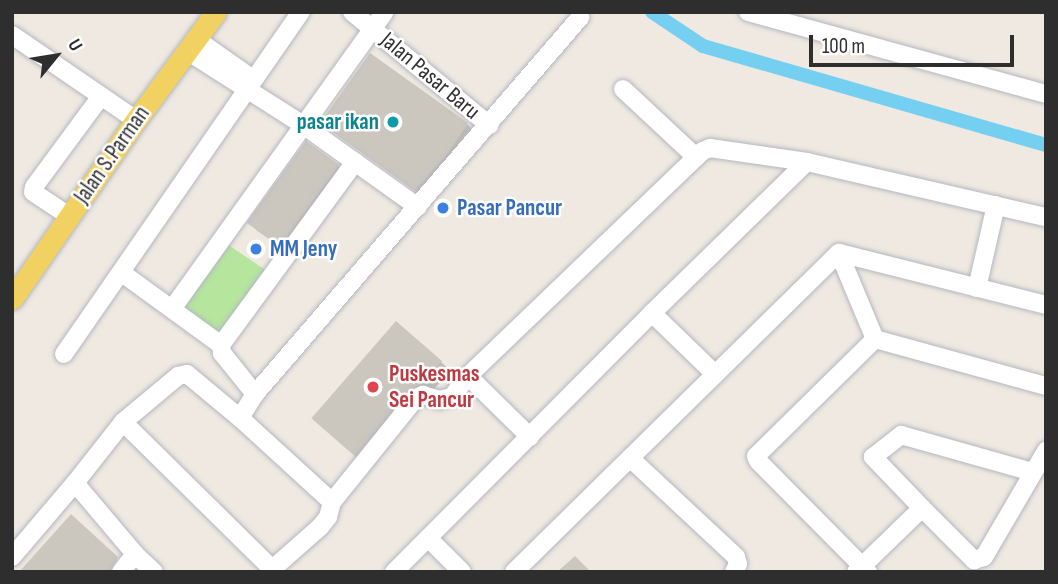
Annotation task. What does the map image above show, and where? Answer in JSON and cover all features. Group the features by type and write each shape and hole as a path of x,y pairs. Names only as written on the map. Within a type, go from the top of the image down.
{"main road":[{"name":"Jalan S.Parman","path":"15,288 216,12"}],"street":[{"path":"64,354 122,274 301,12"},
{"name":"Jalan Pasar Baru","path":"240,418 254,394 489,125 352,12"},
{"path":"173,309 385,12"},
{"path":"748,12 1046,94"},
{"path":"489,125 580,17"},
{"path":"12,35 136,120"},
{"path":"191,45 250,84 418,207"},
{"path":"624,89 696,157"},
{"path":"69,216 33,192 34,187 102,96"},
{"path":"123,422 271,570 320,527 328,517 331,502 416,398 423,395 447,400 468,376 696,157 710,148 807,162 1046,217"},
{"path":"220,345 355,162"},
{"path":"394,572 807,162"},
{"path":"977,288 996,205"},
{"path":"839,253 1046,305"},
{"path":"839,253 875,339"},
{"path":"514,572 839,253"},
{"path":"122,274 220,345 222,353 254,394"},
{"path":"652,313 715,374"},
{"path":"875,339 1046,386"},
{"path":"875,339 757,456 758,461 862,570 922,508"},
{"path":"12,557 123,422 169,380 187,374 240,418 331,502"},
{"path":"468,376 530,437"},
{"path":"1032,472 901,435 873,454 922,508 974,559 984,557 1046,451"},
{"path":"629,458 736,556 738,564 734,572"},
{"path":"75,483 135,554 154,572"},
{"path":"428,538 462,572"},
{"path":"121,572 135,554"}],"green space":[{"path":"227,244 268,272 223,340 181,312"}],"building":[{"name":"pasar ikan","path":"370,53 468,123 449,152 415,191 320,123"},
{"path":"306,141 339,165 280,247 247,223"},
{"name":"Puskesmas Sei Pancur","path":"396,321 442,361 357,458 311,418"},
{"path":"71,514 118,557 110,572 19,572"},
{"path":"575,556 591,572 557,572"}],"waterway":[{"path":"652,12 703,46 1046,145"}],"place":[{"name":"pasar ikan","path":"393,122"},
{"name":"Pasar Pancur","path":"443,208"},
{"name":"MM Jeny","path":"256,249"},
{"name":"Puskesmas Sei Pancur","path":"373,387"}]}
